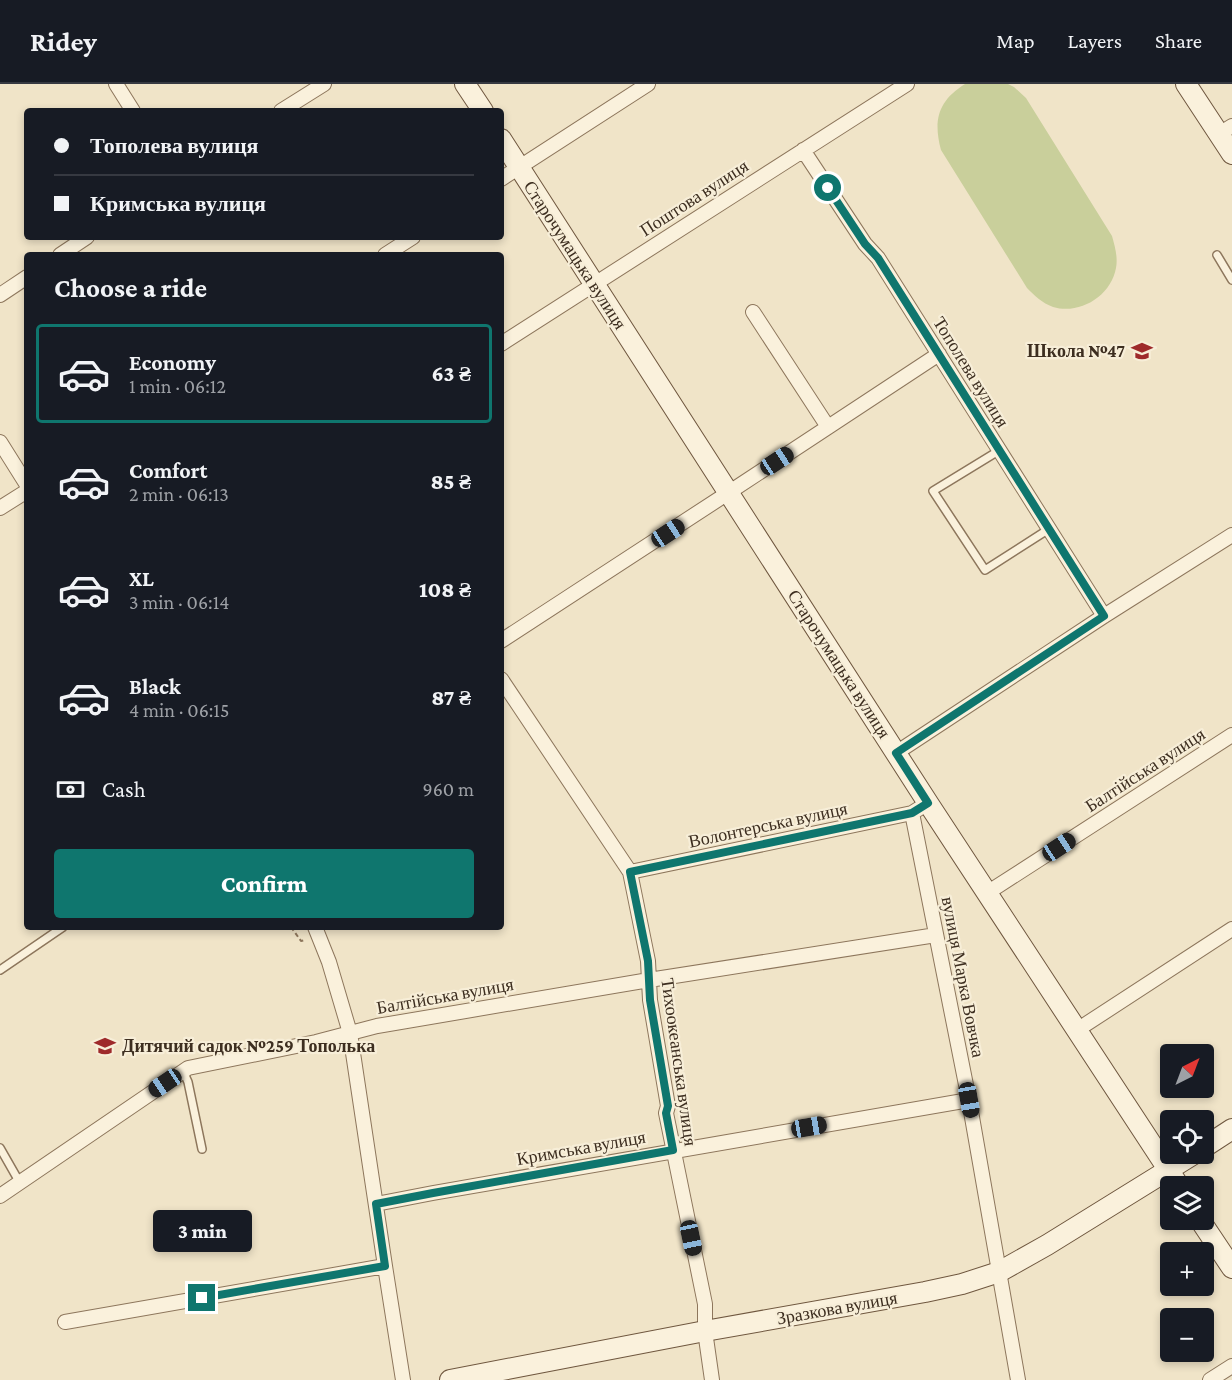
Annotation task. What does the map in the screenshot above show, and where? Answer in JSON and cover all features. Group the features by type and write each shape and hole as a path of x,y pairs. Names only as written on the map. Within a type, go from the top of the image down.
{"street":[{"path":"116,84 131,108"},
{"path":"286,108 324,84"},
{"path":"465,84 481,108"},
{"path":"504,177 648,84"},
{"name":"Поштова вулиця","path":"504,342 907,84"},
{"path":"1186,84 1226,130 1232,154"},
{"name":"Старочумацька вулиця","path":"504,144 896,753 920,808 987,893 1172,1176"},
{"name":"Тополева вулиця","path":"803,150 865,244 878,258 1104,616"},
{"path":"64,252 82,240"},
{"path":"390,252 408,240"},
{"path":"0,295 24,279"},
{"path":"753,312 828,427"},
{"path":"504,639 939,354"},
{"path":"0,442 24,480"},
{"path":"0,508 24,493"},
{"path":"896,753 1232,535"},
{"name":"Тихоокеанська вулиця","path":"504,683 630,872 648,961 650,1000 668,1106 666,1113 705,1304 705,1331 712,1380"},
{"name":"Балтійська вулиця","path":"987,893 1232,735"},
{"name":"Волонтерська вулиця","path":"630,872 920,808"},
{"name":"вулиця Марка Вовчка","path":"920,808 936,934 969,1100 1018,1380"},
{"path":"1077,1030 1232,929"},
{"path":"316,930 329,962 350,1033 403,1380"},
{"name":"Балтійська вулиця","path":"0,1196 188,1068 316,1042 377,1026 936,934"},
{"name":"Кримська вулиця","path":"376,1204 673,1150 969,1100"},
{"path":"1214,1141 1232,1129"},
{"name":"Зразкова вулиця","path":"1175,1176 1185,1164"},
{"name":"Зразкова вулиця","path":"450,1380 962,1284 999,1272 1160,1185"},
{"path":"1207,1230 1232,1268"},
{"path":"65,1322 385,1266"},
{"path":"1210,1380 1232,1366"}],"lane":[{"path":"1217,255 1232,280"},
{"path":"1000,450 933,491 985,570 1049,529"},
{"path":"0,970 59,930"},
{"path":"183,1071 188,1082 202,1149"},
{"path":"0,1148 20,1183"}],"green space":[{"path":"965,84 1008,84 1026,98 1112,236 1116,268 1108,287 1093,301 1083,306 1063,309 1045,303 1030,291 941,150 938,129 940,112 949,97"}],"place":[{"name":"Школа №47","path":"1142,351"},
{"name":"Дитячий садок №259 Тополька","path":"105,1046"}],"route":[{"path":"202,1298 385,1266 376,1204 673,1150 650,1000 648,961 630,872 912,813 928,803 896,753 1104,616 878,258 865,244 828,188"}]}
